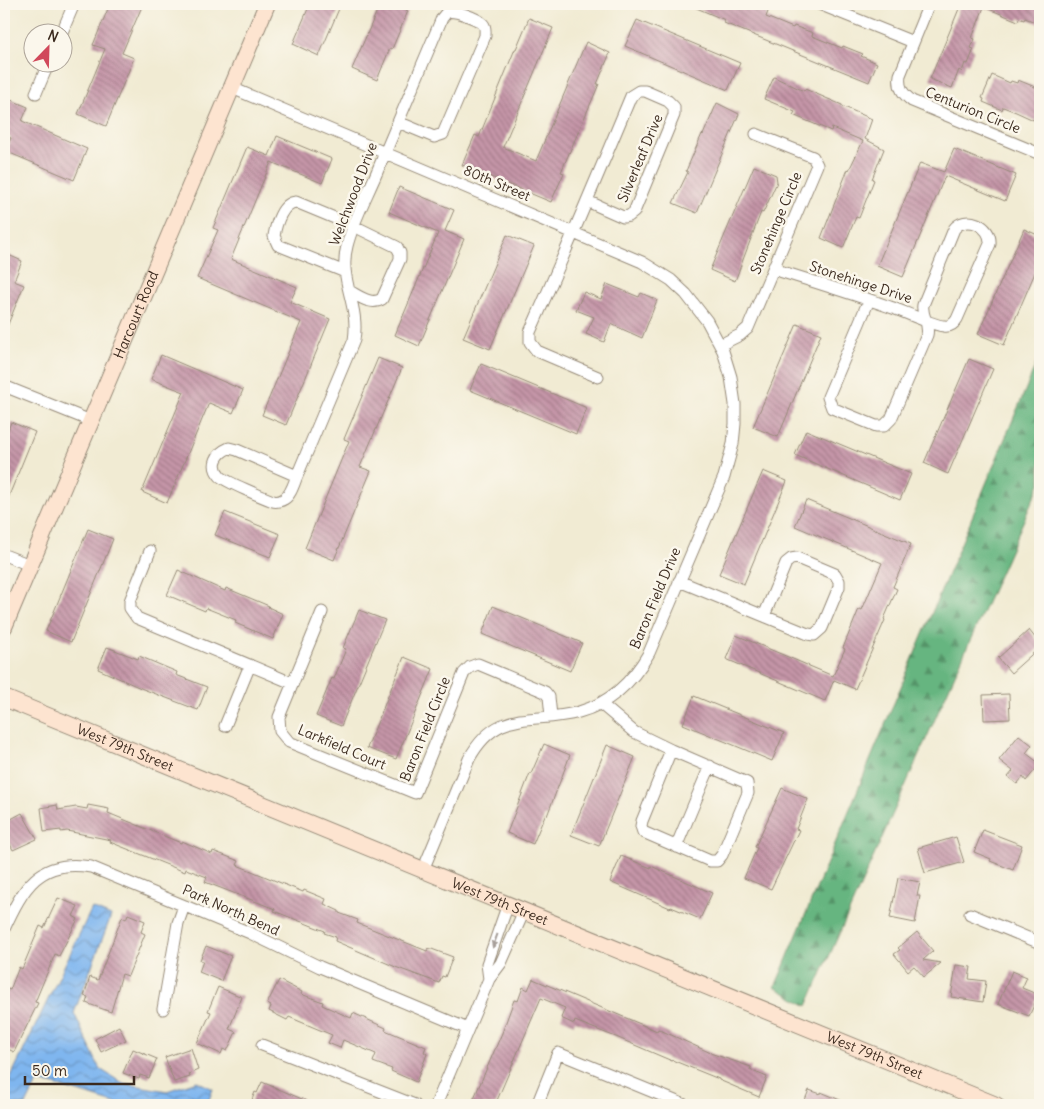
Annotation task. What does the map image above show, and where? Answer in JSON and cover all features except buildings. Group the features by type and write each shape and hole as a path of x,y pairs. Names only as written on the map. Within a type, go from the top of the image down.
{"main road":[{"name":"Harcourt Road","path":"4,627 267,4"},
{"name":"West 79th Street","path":"4,698 996,1105"}],"street":[{"path":"66,22 74,4"},
{"path":"819,4 913,42"},
{"name":"Centurion Circle","path":"929,4 899,79 899,86 904,95 912,101 1040,154"},
{"name":"Welchwood Drive","path":"297,476 229,448 223,450 215,464 216,470 223,479 274,501 284,500 288,496 297,476 354,340 355,315 344,272 347,247 354,226 385,152 398,122 445,15 450,11 456,11 481,22 486,30 485,36 443,134 434,137 398,122"},
{"path":"36,93 45,72"},
{"name":"80th Street","path":"232,88 642,262 671,280 686,294 708,321 720,345"},
{"name":"Silverleaf Drive","path":"587,201 623,217 629,216 634,212 674,115 675,110 672,104 645,91 639,91 631,96 530,332 530,342 537,351 598,377"},
{"name":"Stonehinge Circle","path":"720,345 740,335 748,328 817,165 817,161 813,157 756,134"},
{"path":"344,272 278,245 274,232 284,208 292,202 296,202 354,226 394,245 399,250 400,256 384,295 380,300 369,301 349,291"},
{"name":"Stonehinge Drive","path":"772,269 943,326 953,324 957,319 990,242 989,234 983,226 968,221 957,226 922,308 923,316 926,320"},
{"path":"869,300 828,397 832,408 876,426 884,426 891,420 927,335 926,320"},
{"name":"Baron Field Drive","path":"423,870 469,759 478,744 493,730 512,721 579,712 601,704 621,690 642,665 649,653 724,477 733,444 735,404 730,370 720,345"},
{"path":"4,386 91,421"},
{"path":"150,551 130,601 130,608 135,616 292,683"},
{"path":"4,555 30,565"},
{"path":"679,581 764,616 808,634 814,634 818,633 822,628 839,587 838,577 797,558 791,559 785,565 764,616"},
{"name":"Larkfield Court","path":"322,612 279,718 279,728 284,738 415,793"},
{"name":"Baron Field Circle","path":"415,793 464,673 472,666 478,664 545,692 549,697 551,716"},
{"path":"225,726 250,665"},
{"path":"601,704 634,732 671,750 744,780 748,787 748,793 719,859 710,861 646,835 643,832 642,821 671,750"},
{"path":"676,847 710,766"},
{"name":"Park North Bend","path":"4,929 17,900 31,883 53,869 72,865 100,870 250,933 320,967 468,1029"},
{"path":"488,979 487,964 508,904"},
{"path":"163,1009 178,923 184,906"},
{"path":"436,1105 488,979 501,963 524,911"},
{"path":"970,914 1040,944"},
{"path":"262,1045 415,1105"},
{"path":"537,1105 558,1053 685,1105"}],"green space":[{"path":"1040,355 1040,484 807,1006 775,987"}],"water":[{"path":"92,908 111,916 74,1013 100,1069 122,1083 167,1091 197,1081 213,1089 207,1105 121,1105 51,1084 37,1083 26,1105 4,1105 4,1091"}]}
